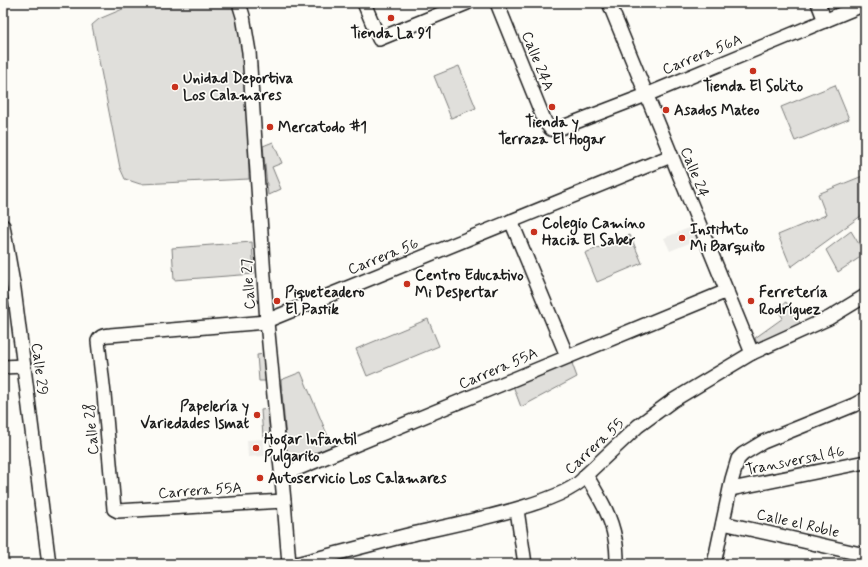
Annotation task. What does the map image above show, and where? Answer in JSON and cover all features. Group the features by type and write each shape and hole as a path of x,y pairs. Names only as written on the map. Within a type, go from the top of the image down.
{"street":[{"name":"Calle 27","path":"239,3 244,16 249,52 267,322 289,564"},
{"path":"364,3 379,39 467,3"},
{"name":"Calle 24A","path":"497,3 545,122 551,129"},
{"name":"Calle 24","path":"609,3 752,352"},
{"path":"818,3 825,21"},
{"name":"Carrera 56A","path":"551,129 555,130 646,95 865,4"},
{"name":"Carrera 56","path":"98,341 101,336 105,335 267,322 273,318 671,156"},
{"path":"511,221 567,356"},
{"name":"Calle 29","path":"3,226 14,289 49,564"},
{"name":"Carrera 55A","path":"282,475 727,291"},
{"name":"Carrera 55","path":"296,564 517,510 578,485 586,475 638,426 655,413 752,352 829,318 865,296"},
{"name":"Calle 28","path":"98,341 109,448 112,507 118,511"},
{"path":"3,367 24,366"},
{"path":"714,564 732,479 738,460 748,450 774,437 854,405 865,398"},
{"name":"Transversal 46","path":"730,489 865,462"},
{"path":"586,475 603,504 610,520 615,538 618,564"},
{"name":"Carrera 55A","path":"118,511 284,501"},
{"path":"517,510 525,564"},
{"name":"Calle el Roble","path":"723,523 865,554"}],"shaded area":[{"name":"Unidad Deportiva Los Calamares","path":"137,3 232,3 236,11 240,34 247,95 249,179 140,184 125,179 120,168 92,25 99,19"},
{"path":"459,66 476,108 451,118 434,76"},
{"path":"835,85 849,119 795,141 781,107"},
{"path":"273,142 282,163 272,167 281,189 268,195 263,146"},
{"path":"865,175 865,213 791,267 778,235 826,215 818,194"},
{"name":"Instituto Mi Barquito","path":"694,226 699,239 670,251 664,238"},
{"path":"851,231 865,254 838,272 826,250"},
{"path":"630,235 642,263 597,282 585,253"},
{"path":"252,242 254,274 174,280 172,248"},
{"path":"786,302 801,324 757,344 755,338 783,318 776,308"},
{"path":"428,319 439,346 367,376 356,349"},
{"path":"264,354 266,381 259,381 257,355"},
{"path":"570,358 577,377 521,407 512,383"},
{"path":"301,372 332,446 288,464 281,380"},
{"path":"268,409 270,436 263,436 261,410"},
{"name":"Hogar Infantil Pulgarito","path":"263,439 265,456 248,457 247,440"}],"place":[{"name":"Tienda La 91","path":"391,18"},
{"name":"Tienda El Solito","path":"753,71"},
{"name":"Unidad Deportiva Los Calamares","path":"175,87"},
{"name":"Tienda y Terraza El Hogar","path":"552,107"},
{"name":"Asados Mateo","path":"666,110"},
{"name":"Mercatodo #1","path":"270,127"},
{"name":"Colegio Camino Hacia El Saber","path":"534,232"},
{"name":"Instituto Mi Barquito","path":"682,238"},
{"name":"Centro Educativo Mi Despertar","path":"407,284"},
{"name":"Piqueteadero El Pastik","path":"277,301"},
{"name":"Ferretería Rodríguez","path":"751,301"},
{"name":"Papelería y Variedades Ismat","path":"257,415"},
{"name":"Hogar Infantil Pulgarito","path":"256,448"},
{"name":"Autoservicio Los Calamares","path":"260,478"}]}
